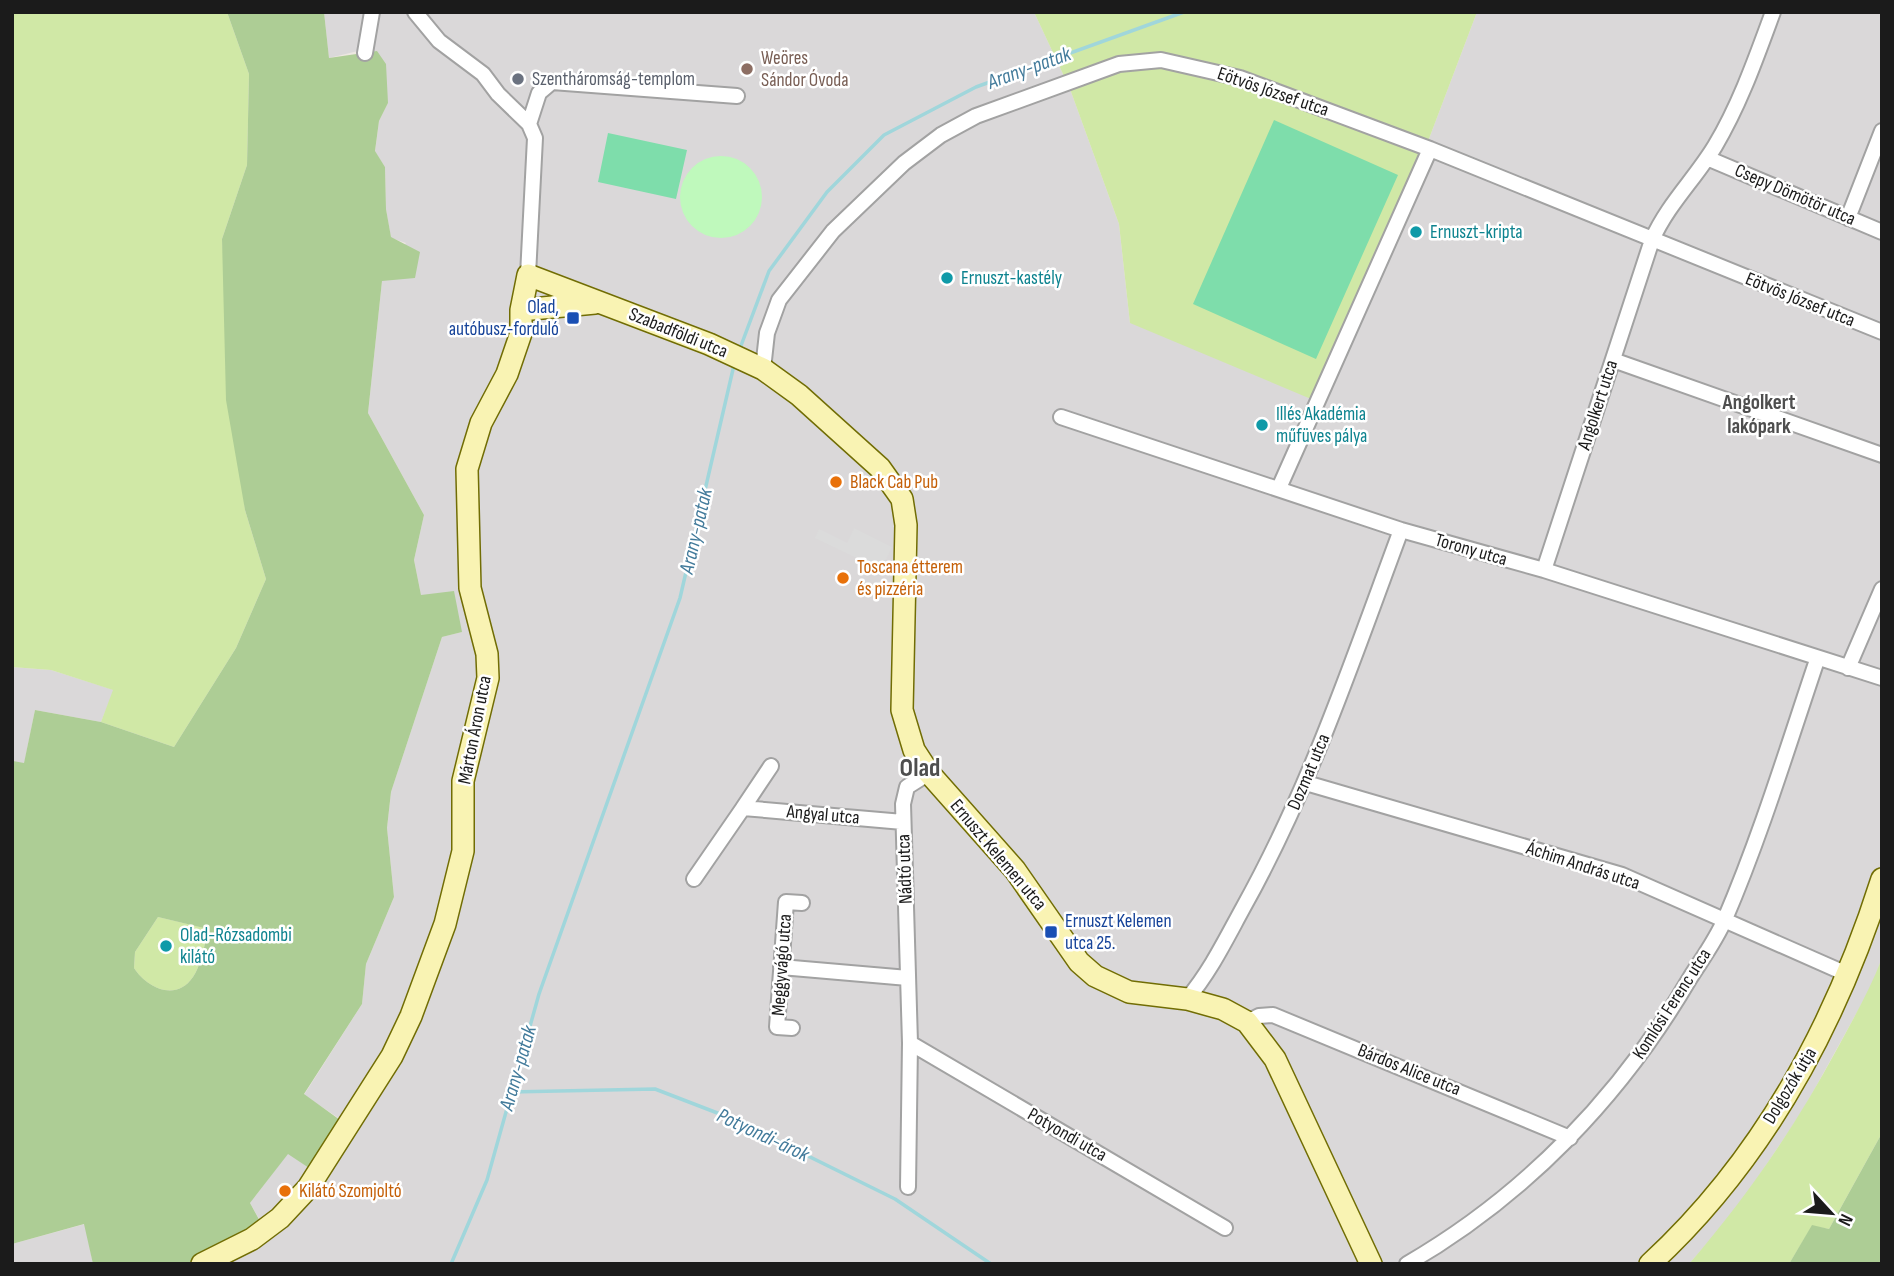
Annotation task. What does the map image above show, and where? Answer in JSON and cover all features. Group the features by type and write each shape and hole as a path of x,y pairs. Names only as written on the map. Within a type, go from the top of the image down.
{"street":[{"path":"365,53 372,12"},
{"path":"415,12 439,41 484,74 498,94 529,124 539,93 552,82 737,96"},
{"name":"Angolkert utca","path":"1544,570 1652,240 1670,205 1707,158 1743,91 1773,12"},
{"name":"Eötvös József utca","path":"758,367 779,300 833,231 904,163 941,135 976,116 1119,64 1161,60 1240,78 1430,149 1882,332"},
{"name":"Márton Áron utca","path":"202,1264 252,1239 292,1207 308,1188 393,1056 433,961 454,893 463,851 463,781 488,678 486,654 470,588 467,469 481,423 513,356 521,332 537,156 536,138 529,124"},
{"path":"1849,218 1882,131"},
{"path":"1279,488 1430,149"},
{"name":"Csepy Dömötör utca","path":"1707,158 1882,232"},
{"name":"Szabadföldi utca","path":"528,275 709,344 758,367"},
{"name":"Szabadföldi utca","path":"521,310 576,303 601,303"},
{"path":"1613,360 1882,455"},
{"name":"Ernuszt Kelemen utca","path":"758,367 799,396 880,468 901,499 908,542 902,710 914,750 929,773 1015,870 1079,962 1110,985 1152,996 1187,999 1223,1009 1247,1022 1275,1059 1371,1264"},
{"name":"Torony utca","path":"1061,417 1401,530 1544,570 1817,660 1882,678"},
{"name":"Dozmat utca","path":"1187,999 1202,981 1257,883 1306,783 1401,530"},
{"path":"1848,667 1882,589"},
{"name":"Komlósi Ferenc utca","path":"1407,1264 1483,1214 1570,1138 1650,1041 1724,919 1765,814 1817,660"},
{"path":"694,879 771,766"},
{"name":"Nádtó utca","path":"908,1187 910,1043 904,822 907,787 929,773"},
{"name":"Áchim András utca","path":"1306,783 1622,875 1849,975"},
{"name":"Angyal utca","path":"743,808 904,822"},
{"name":"Dolgozók útja","path":"1650,1264 1713,1199 1761,1135 1823,1031 1849,975 1882,879"},
{"name":"Meggyvágó utca","path":"792,1028 777,1027 786,902 802,903"},
{"path":"781,967 908,978"},
{"name":"Bárdos Alice utca","path":"1247,1022 1259,1016 1273,1015 1570,1138"},
{"name":"Potyondi utca","path":"910,1043 1225,1228"}],"shaded area":[{"path":"324,12 1034,12 1070,89 1119,224 1130,323 1427,144 1477,12 1882,12 1882,958 1872,985 1803,1110 1736,1210 1689,1264 190,1264 262,1224 250,1203 288,1153 309,1168 340,1119 304,1095 362,1004 366,964 394,897 387,828 391,792 442,637 462,632 421,595 414,560 424,515 368,413 382,281 406,243 391,238 386,209 385,167 375,152 379,121 388,103 358,51 329,58"},
{"path":"854,528 892,547 885,562 892,566 888,573 815,538 819,529 847,543"},
{"path":"12,667 51,670 114,690 101,722 35,710 24,764 14,762 12,767"},
{"path":"85,1224 93,1264 12,1264 12,1244"}],"green space":[{"path":"12,12 227,12 249,74 247,165 222,239 245,510 266,579 236,648 174,747 101,722 113,690 51,670 12,667"},
{"path":"227,12 324,12 329,58 377,51 386,64 388,103 379,121 375,151 385,167 386,209 391,237 420,252 415,278 382,281 368,413 424,515 414,560 421,595 454,591 462,632 442,637 391,792 387,828 394,897 366,964 362,1004 304,1094 340,1120 309,1168 288,1154 250,1203 262,1225 190,1264 93,1264 84,1224 12,1244 12,767 13,761 24,763 35,710 101,722 174,747 236,648 266,579 245,510 226,400 222,239 247,165 249,74","holes":["158,917 204,928 208,935 200,962 196,973 186,985 178,989 162,989 146,981 134,968 135,952"]},
{"path":"1034,12 1477,12 1427,144 1311,399 1130,323 1119,224 1070,89"},
{"path":"1274,120 1398,175 1316,359 1193,304"},
{"path":"608,133 687,150 676,199 598,182"},
{"path":"721,156 737,159 750,168 759,181 762,197 759,213 750,226 737,235 721,238 705,235 692,226 683,213 680,197 683,181 692,168 705,159"},
{"path":"158,917 205,928 208,934 196,973 186,985 178,989 154,986 134,968 135,952"},
{"path":"1882,958 1882,1133 1829,1229 1812,1226 1789,1264 1689,1264 1731,1213 1787,1134 1837,1049"},
{"path":"1882,1133 1882,1264 1789,1264 1812,1225 1829,1229"}],"waterway":[{"name":"Arany-patak","path":"739,351 769,271 827,192 884,135 976,87 1184,12"},
{"name":"Arany-patak","path":"451,1264 487,1180 539,994 680,598 734,365"},
{"name":"Potyondi-árok","path":"510,1092 655,1089 733,1119 895,1199 991,1264"}],"place":[{"name":"Weöres Sándor Óvoda","path":"747,69"},
{"name":"Szentháromság-templom","path":"518,79"},
{"name":"Ernuszt-kripta","path":"1416,232"},
{"name":"Ernuszt-kastély","path":"947,278"},
{"name":"Olad, autóbusz-forduló","path":"573,318"},
{"name":"Illés Akadémia műfüves pálya","path":"1262,425"},
{"name":"Black Cab Pub","path":"836,482"},
{"name":"Toscana étterem és pizzéria","path":"843,578"},
{"name":"Ernuszt Kelemen utca 25.","path":"1051,932"},
{"name":"Olad-Rózsadombi kilátó","path":"166,946"},
{"name":"Kilátó Szomjoltó","path":"285,1191"}],"district":[{"name":"Angolkert lakópark","path":"1759,414"},
{"name":"Olad","path":"920,768"}]}
